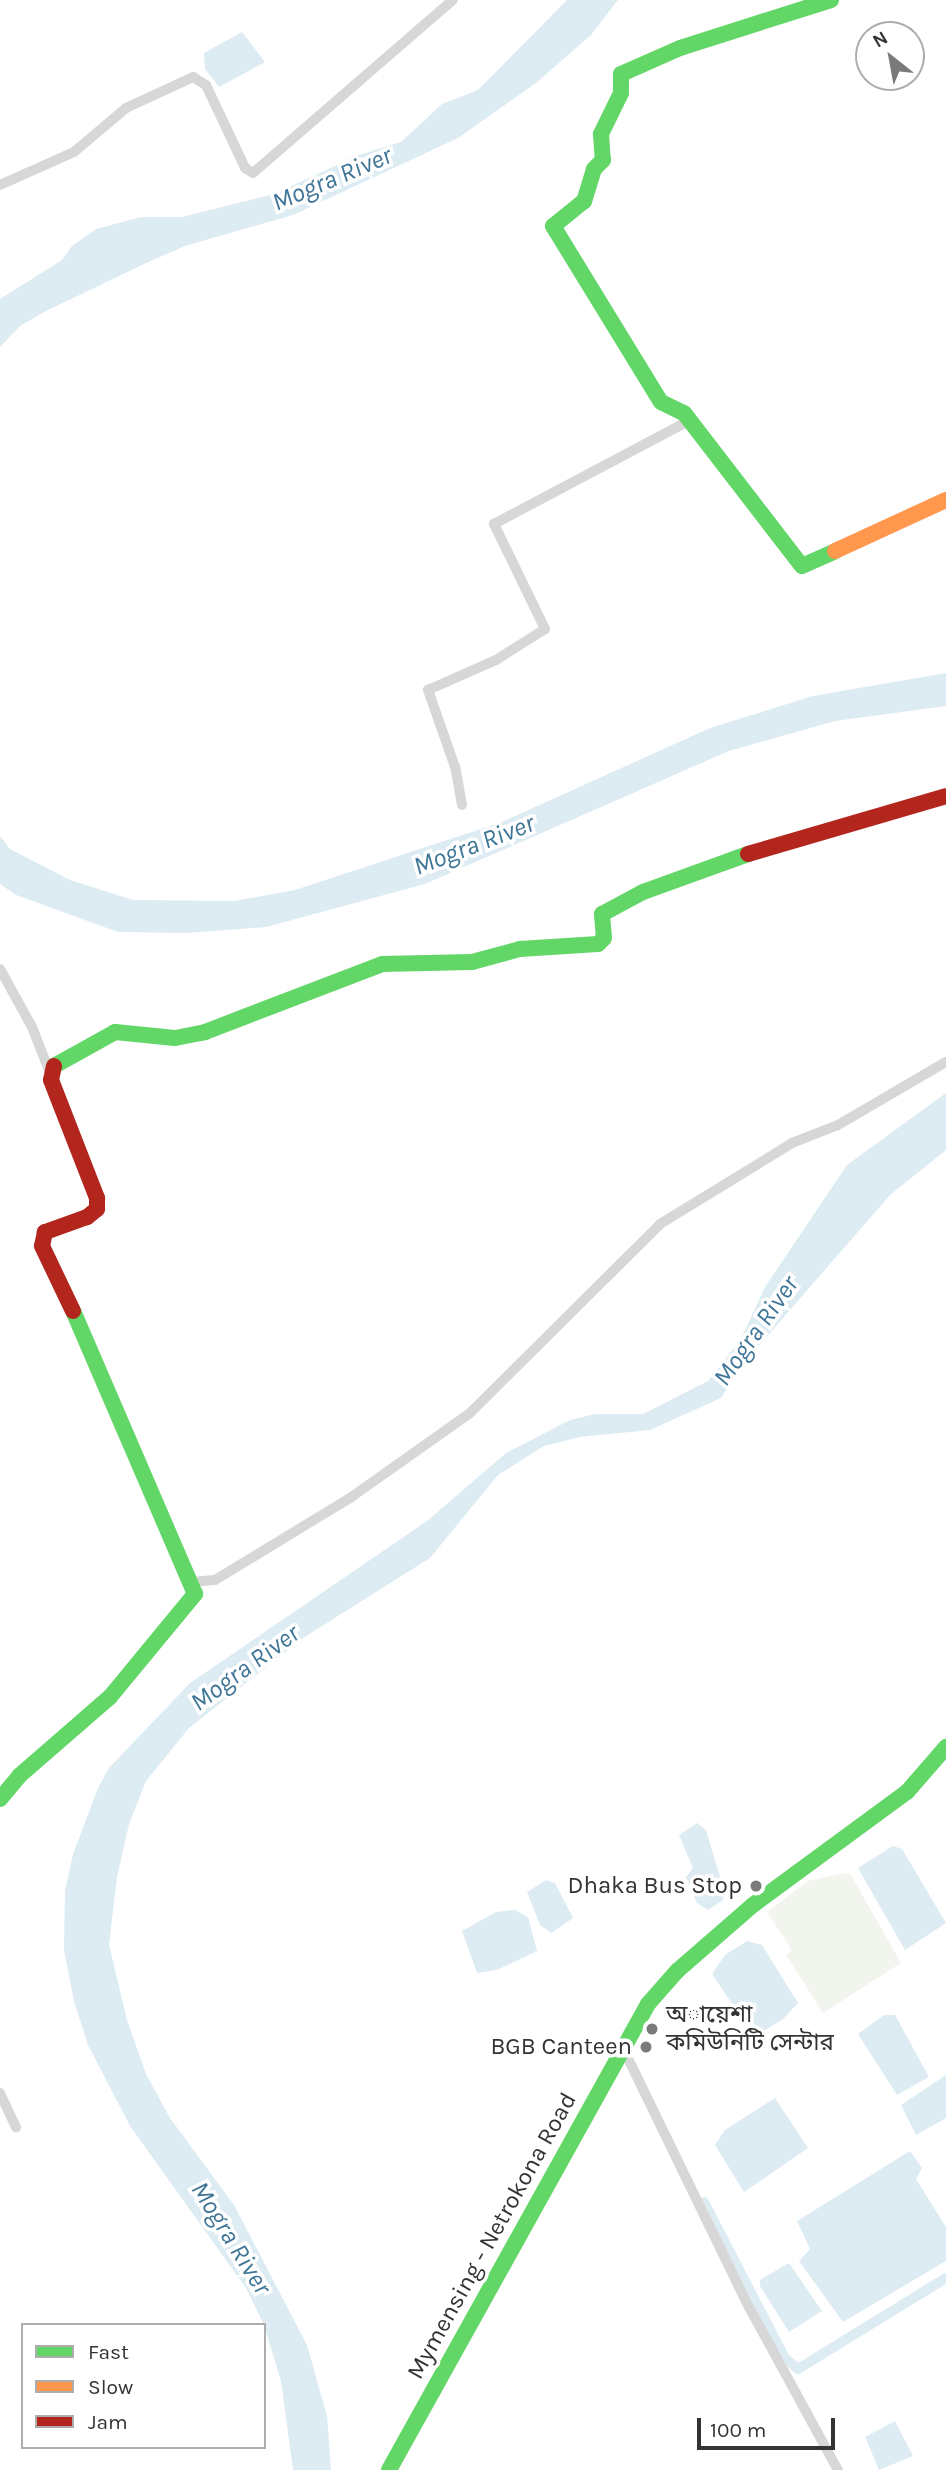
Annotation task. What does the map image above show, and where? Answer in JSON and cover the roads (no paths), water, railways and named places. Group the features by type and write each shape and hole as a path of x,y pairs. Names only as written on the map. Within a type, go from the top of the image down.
{"street":[{"path":"0,185 74,152 126,108 193,77 206,85 245,168 253,173 453,0"},
{"path":"831,0 680,48 621,74 621,93 601,134 603,160 594,169 584,201 553,226 558,242 637,370 660,402 684,413 687,422 802,566 946,500"},
{"path":"461,805 455,767 428,690 496,660 545,629 494,524 687,422"},
{"path":"50,1073 55,1064 115,1032 175,1038 198,1034 382,964 472,962 520,949 598,944 604,938 602,914 643,892 762,849 946,796"},
{"path":"0,969 32,1027 97,1198 97,1209 87,1217 46,1232 41,1246 118,1408 195,1594 110,1697 19,1776 0,1799"},
{"path":"191,1582 215,1580 351,1498 470,1413 660,1224 792,1143 838,1125 946,1062"},
{"name":"Mymensing - Netrokona Road","path":"389,2470 622,2046 648,2004 711,1939 890,1805 946,1747"},
{"path":"622,2046 731,2273 838,2470"},
{"path":"0,2093 16,2127"}],"water":[{"name":"Mogra River","path":"567,0 618,0 591,35 536,83 458,138 293,215 185,246 144,264 44,312 20,326 0,347 0,299 62,260 72,246 96,229 141,217 182,217 274,194 359,155 401,142 442,104 478,90"},
{"path":"242,32 265,62 219,87 205,69 204,53"},
{"name":"Mogra River","path":"946,673 946,706 835,721 729,751 425,884 266,927 186,933 118,932 16,895 0,884 0,836 10,849 70,880 133,900 234,901 295,890 502,822 710,728 813,696"},
{"name":"Mogra River","path":"946,1093 946,1150 890,1195 743,1364 721,1398 650,1430 580,1437 544,1446 498,1475 430,1558 303,1638 189,1728 146,1781 129,1824 117,1877 109,1945 127,2020 146,2074 170,2118 234,2205 307,2345 327,2416 331,2470 293,2470 281,2381 266,2332 266,2323 263,2323 246,2288 130,2126 88,2045 74,2001 64,1950 65,1891 73,1854 98,1788 109,1768 190,1683 427,1521 506,1453 570,1420 595,1414 643,1414 708,1381 741,1339 765,1287 847,1165"},
{"path":"697,1823 706,1830 724,1890 723,1900 708,1910 697,1903 686,1877 693,1868 679,1835"},
{"path":"893,1846 902,1849 946,1923 905,1950 858,1868"},
{"path":"546,1880 555,1883 573,1918 551,1933 540,1925 527,1892"},
{"path":"515,1910 528,1917 537,1951 497,1970 477,1973 462,1931 496,1912"},
{"path":"747,1941 762,1945 798,2003 783,2019 759,2034 735,2008 712,1974 725,1955"},
{"path":"884,2015 895,2015 929,2077 897,2095 858,2034"},
{"path":"946,2075 946,2118 916,2135 901,2105"},
{"path":"775,2098 808,2148 744,2192 715,2145 725,2130"},
{"path":"910,2151 922,2168 916,2179 946,2227 946,2261 843,2322 799,2261 810,2249 797,2221"},
{"path":"789,2263 822,2311 789,2332 760,2286 760,2280"},
{"path":"895,2421 913,2456 879,2470 865,2437"}],"waterway":[{"path":"704,2202 785,2358 798,2369 946,2278"}],"place":[{"name":"Dhaka Bus Stop","path":"756,1886"},
{"name":"অায়েশা কমিউনিটি সেন্টার","path":"652,2029"},
{"name":"BGB Canteen","path":"646,2047"}]}
